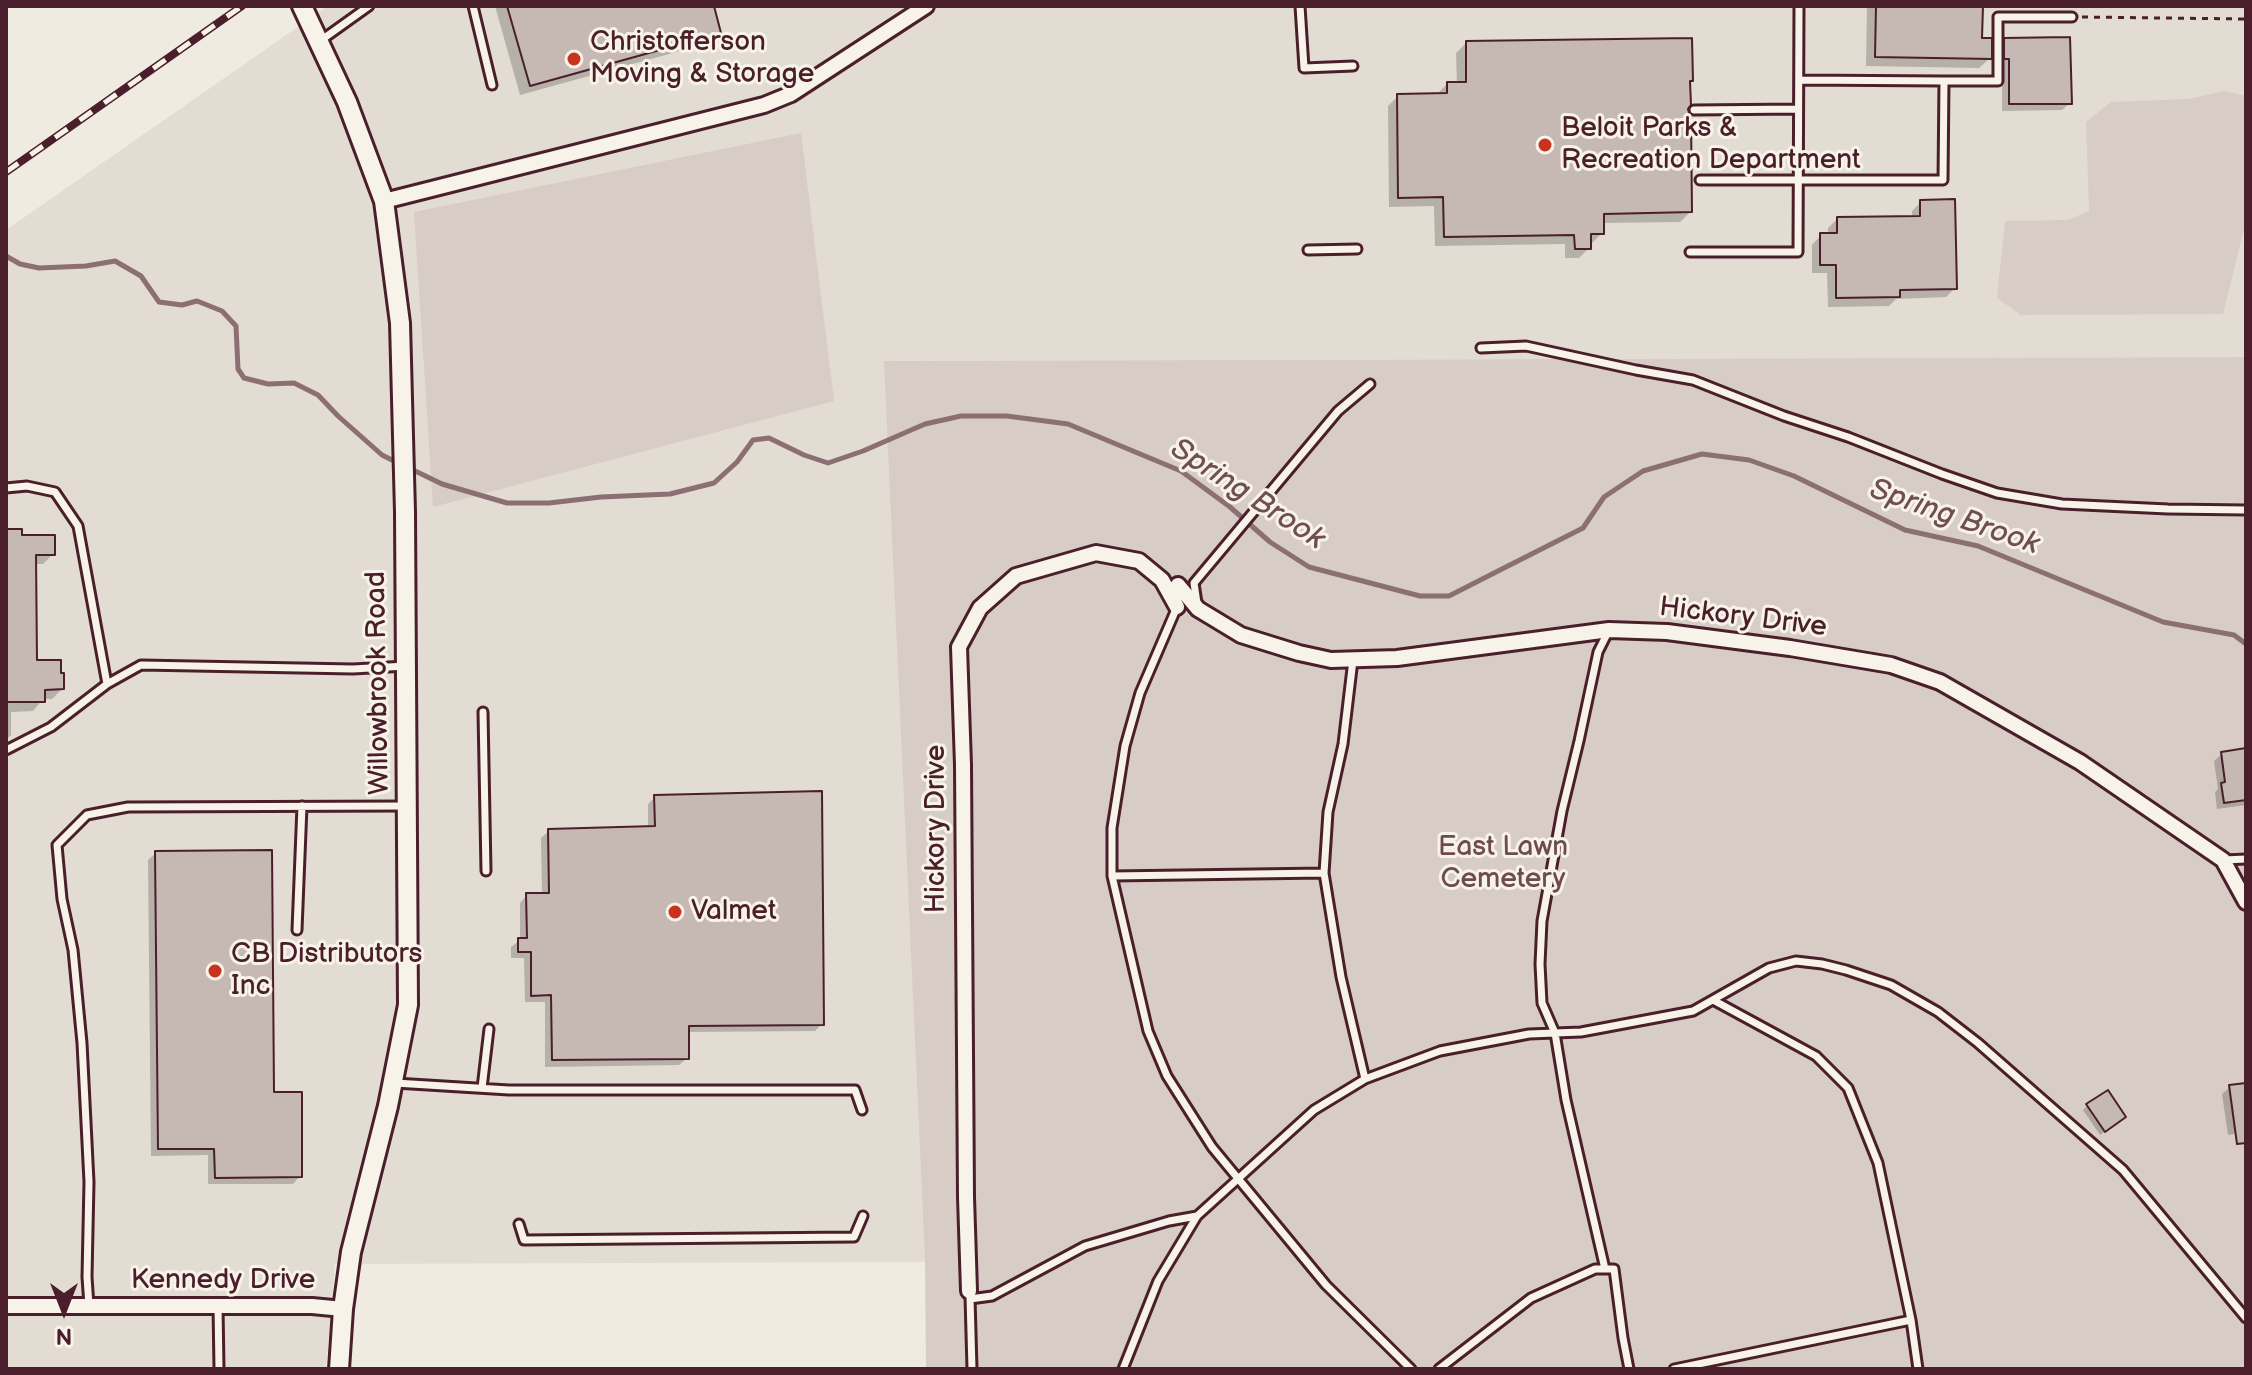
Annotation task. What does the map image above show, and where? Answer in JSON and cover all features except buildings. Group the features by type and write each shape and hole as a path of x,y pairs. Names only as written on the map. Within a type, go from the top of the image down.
{"street":[{"name":"Willowbrook Road","path":"302,6 347,102 384,201 400,323 407,666 408,1005 393,1083 351,1252 339,1369"},
{"path":"384,201 764,105 791,94 906,11 926,6"},
{"name":"Hickory Drive","path":"970,1295 959,647 980,608 1016,576 1096,553 1139,561 1162,580 1177,607"},
{"name":"Hickory Drive","path":"1178,585 1198,609 1241,635 1331,660 1435,654 1609,630 1667,632 1891,665 1940,682 2080,762 2223,860 2246,902"},
{"name":"Kennedy Drive","path":"6,1306 312,1306 343,1309"}],"lane":[{"path":"320,41 369,6"},
{"path":"473,6 492,85"},
{"path":"1300,6 1304,68 1353,66"},
{"path":"1690,252 1798,252 1799,6"},
{"path":"1799,80 1998,81 1998,17 2072,17"},
{"path":"1700,180 1943,180 1944,81"},
{"path":"1694,110 1798,109"},
{"path":"1308,250 1357,249"},
{"path":"1481,348 1526,346 1693,380 1997,493 2062,504 2246,510"},
{"path":"1198,609 1194,583 1338,411 1370,384"},
{"path":"6,488 27,486 55,492 78,526 107,684"},
{"path":"1177,607 1140,693 1125,746 1112,828 1112,876 1148,1031 1167,1076 1212,1147 1326,1285 1411,1369"},
{"path":"1605,1269 1566,1100 1555,1033 1542,1003 1542,921 1562,811 1598,652 1609,630"},
{"path":"1353,660 1343,744 1328,812 1324,873 1341,977 1365,1079"},
{"path":"6,750 51,727 107,684 141,665 353,669 407,666"},
{"path":"483,712 486,871"},
{"path":"297,930 302,806"},
{"path":"89,1306 89,1182 82,1043 73,950 62,899 57,845 87,815 128,807 408,806"},
{"path":"2223,860 2246,859"},
{"path":"1112,876 1324,873"},
{"path":"1123,1369 1158,1281 1197,1216 1314,1110 1365,1079 1440,1051 1529,1034 1581,1032 1693,1011 1769,968 1796,961 1846,970 1891,985 1938,1012 1978,1043 2123,1170 2246,1318"},
{"path":"1713,1000 1816,1056 1848,1088 1878,1163 1911,1320 1918,1369"},
{"path":"482,1088 489,1029"},
{"path":"393,1083 482,1088 855,1090 862,1110"},
{"path":"519,1224 524,1240 854,1237 863,1216"},
{"path":"972,1369 970,1295 992,1296 1085,1246 1169,1221 1197,1216"},
{"path":"1439,1369 1531,1298 1595,1269 1614,1269 1629,1369"},
{"path":"218,1306 219,1369"},
{"path":"1674,1369 1911,1320"}],"path":[{"path":"2072,17 2246,19"}],"shaded area":[{"path":"328,6 2246,6 2246,357 885,361 925,1262 335,1264 326,1369 6,1369 6,230"}],"green space":[{"path":"2225,91 2246,96 2246,221 2223,314 2021,315 1997,298 2005,221 2068,220 2089,211 2086,122 2111,102 2188,99"},
{"path":"801,133 834,401 433,507 414,212"},
{"name":"East Lawn Cemetery","path":"2246,357 2246,1369 926,1369 925,1262 884,361"}],"waterway":[{"name":"Spring Brook","path":"6,256 20,264 39,268 115,261 141,276 159,302 182,305 197,301 222,311 236,326 238,369 244,378 268,384 294,383 318,395 382,455 400,464"},
{"name":"Spring Brook","path":"409,468 442,484 507,503 670,494 714,483 737,462 753,440 769,438 828,463 925,424 961,416 1007,416 1068,424 1181,471 1230,507 1270,542 1309,567 1420,596 1449,596 1583,528 1604,497 1643,471 1702,454 1749,460 1794,476 1905,530 1978,546 2163,622 2234,635 2246,644"}],"railway":[{"path":"6,172 242,6"}],"place":[{"name":"Christofferson Moving & Storage","path":"574,59"},
{"name":"Beloit Parks & Recreation Department","path":"1545,145"},
{"name":"Valmet","path":"675,912"},
{"name":"CB Distributors Inc","path":"215,971"}]}
